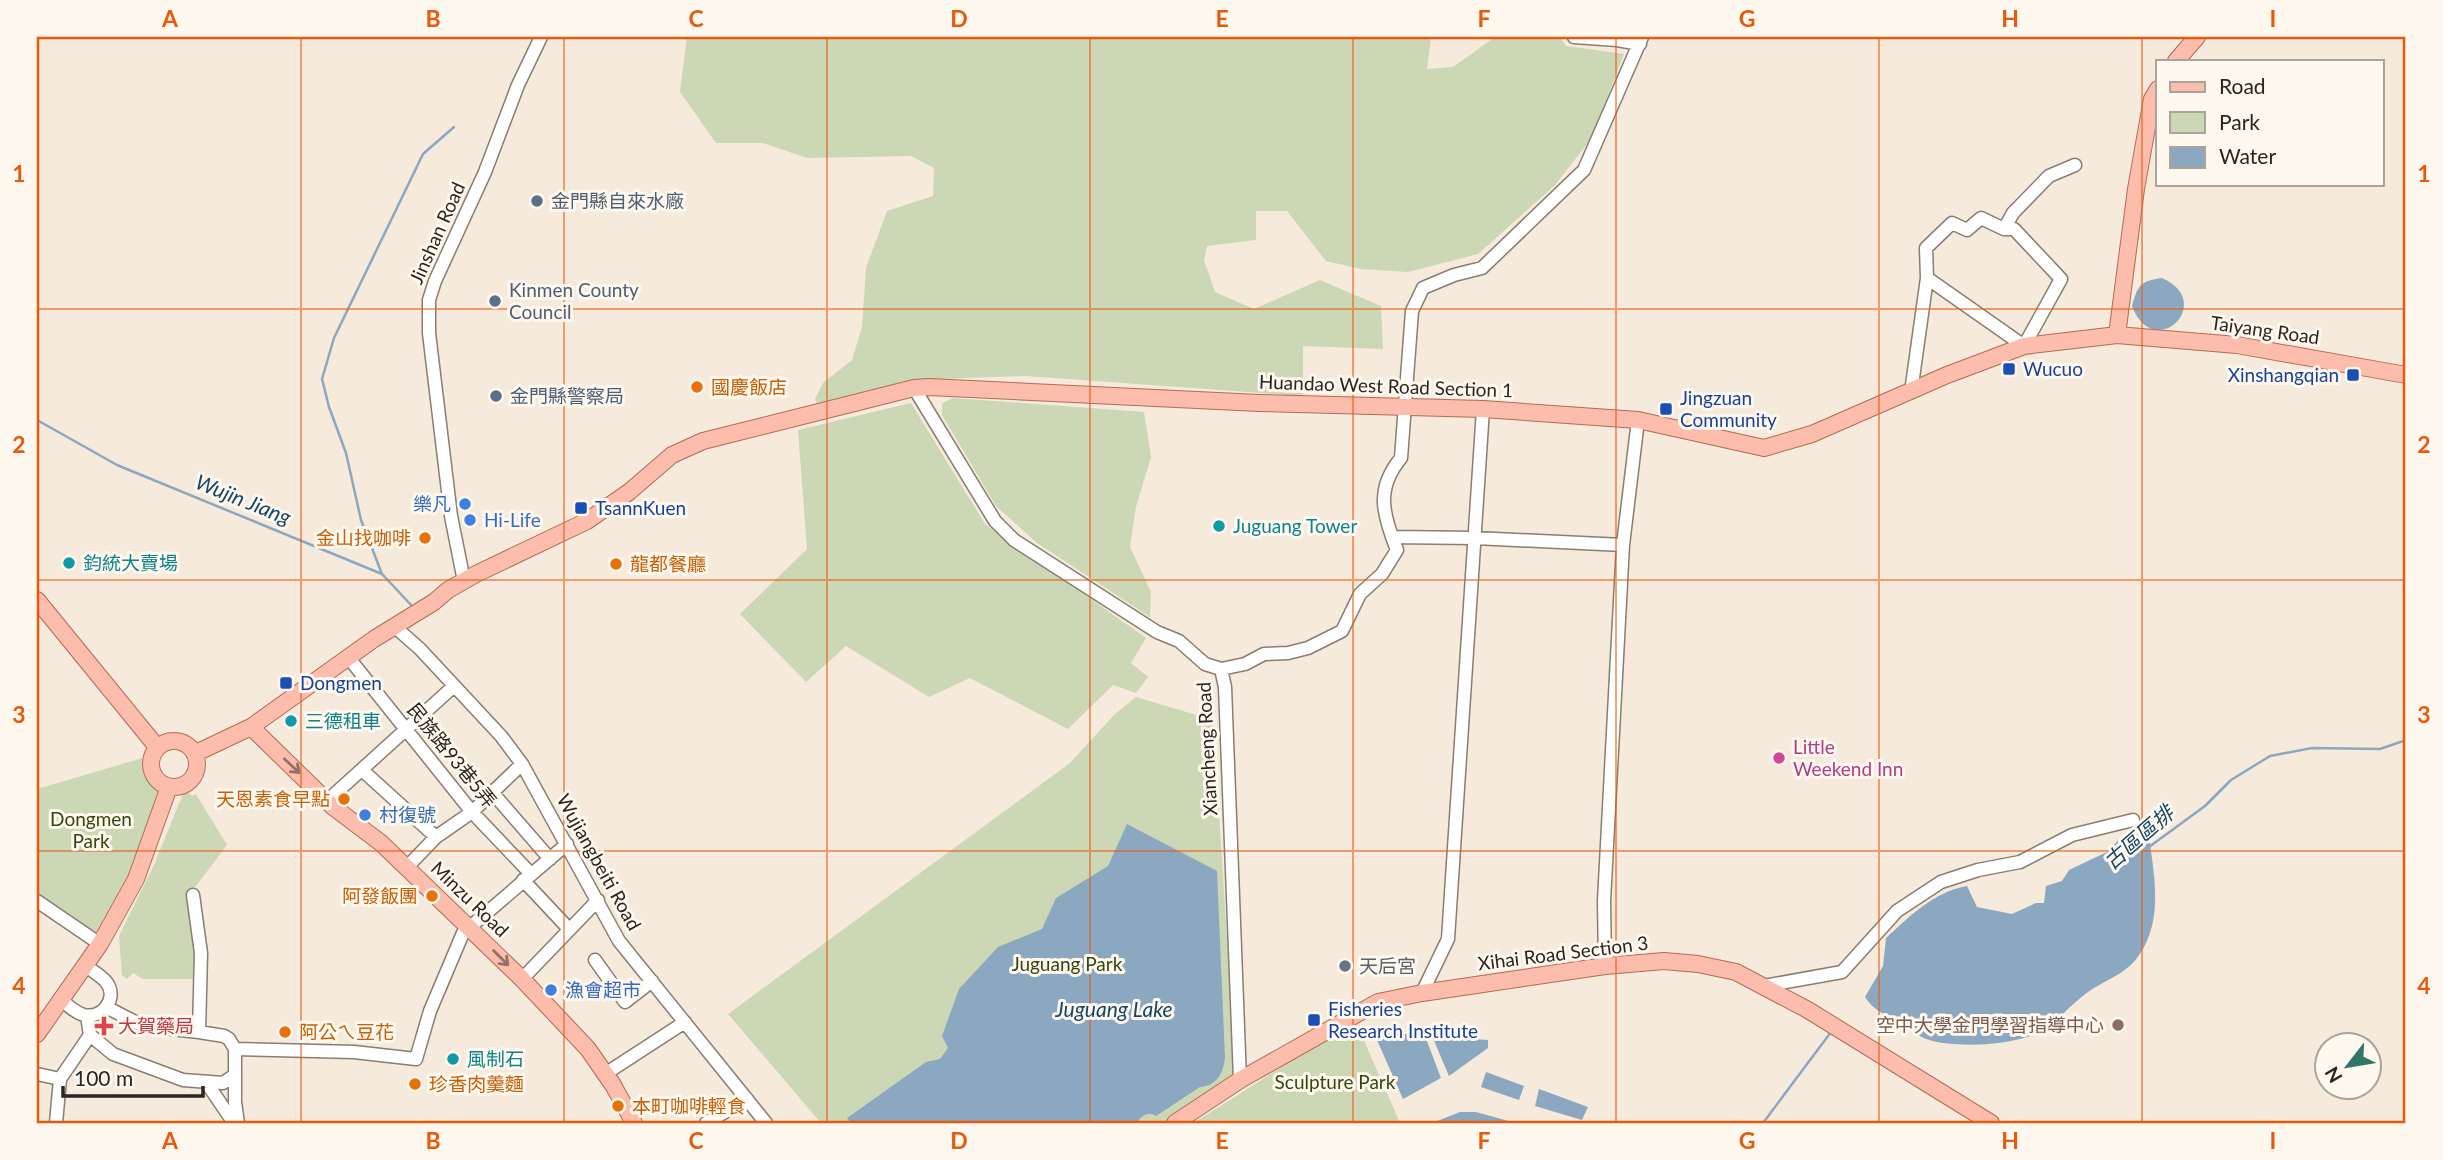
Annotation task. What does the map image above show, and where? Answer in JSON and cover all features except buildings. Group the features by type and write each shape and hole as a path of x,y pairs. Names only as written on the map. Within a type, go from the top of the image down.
{"main road":[{"path":"2177,60 2197,37"},
{"path":"2117,335 2136,189 2152,99 2156,92"},
{"name":"Huandao West Road Section 1","path":"400,623 464,581 587,521 629,492 679,450 714,438 914,387 1259,403 1483,409 1638,420 1763,448 1812,434 1947,375 2024,346 2117,335"},
{"name":"Taiyang Road","path":"2117,335 2237,345 2347,362 2406,375"},
{"path":"37,600 158,747"},
{"path":"196,753 251,727 400,623"},
{"name":"Minzu Road","path":"251,727 332,806 381,843 407,867 466,929 522,979 588,1049 634,1123"},
{"path":"177,741 189,746 196,753 197,767 191,781 177,788 156,780 150,767 151,760 163,743 177,741"},
{"path":"37,1034 100,944 136,879 169,787"},
{"name":"Xihai Road Section 3","path":"1175,1123 1240,1080 1378,1002 1605,966 1664,961 1698,964 1736,972 1808,1010 1991,1123"}],"street":[{"name":"Jinshan Road","path":"464,581 450,516 431,353 429,300 435,281 485,172 518,85 541,37"},
{"path":"1574,37 1641,41"},
{"name":"Xiancheng Road","path":"1240,1080 1225,687 1221,669 1245,664 1264,654 1288,653 1308,648 1342,631 1360,594 1382,574 1397,550 1387,524 1384,496 1388,473 1401,458 1412,311 1423,289 1454,275 1482,268 1584,170 1641,41"},
{"path":"2004,229 2013,213 2049,176 2075,165"},
{"path":"1910,392 1927,278 1926,248 1952,223 1967,230 1981,218 2004,229 2014,229 2061,279 2024,346 1927,278"},
{"path":"914,387 995,521 1014,540 1157,632 1179,641 1205,664 1221,669"},
{"path":"1422,993 1448,939 1483,409"},
{"path":"1605,966 1604,901 1623,545 1638,420"},
{"path":"1392,537 1475,537 1623,545"},
{"name":"Wujiangbeiti Road","path":"400,623 420,649 501,736 522,764 619,940 766,1123"},
{"name":"民族路93巷5弄","path":"348,657 569,929"},
{"path":"328,800 454,686"},
{"path":"407,867 436,837 472,812 522,764"},
{"path":"362,770 436,837"},
{"path":"491,792 550,859"},
{"path":"1764,986 1842,972 1897,911 1941,882 1978,870 2020,862 2072,835 2133,820"},
{"path":"235,1049 361,1052 416,1059 430,1011 466,929 567,844"},
{"path":"193,895 201,953 199,1032"},
{"path":"522,979 598,900"},
{"path":"37,901 100,944"},
{"path":"595,960 625,1002 652,981"},
{"path":"61,1000 87,1016 101,1013 106,1007 109,1002 109,988 101,977 85,965"},
{"path":"106,1007 143,1026 224,1036 233,1043 236,1123"},
{"path":"87,1016 90,1035 113,1054 183,1080 223,1083 235,1075"},
{"path":"605,1074 685,1022"},
{"path":"56,1123 60,1079 90,1035"},
{"path":"37,1074 60,1079"},
{"path":"206,1082 236,1123"},
{"path":"706,1123 747,1099"}],"green space":[{"path":"687,37 1431,37 1427,69 1453,67 1495,37 1560,37 1566,46 1624,54 1591,139 1555,185 1478,254 1408,272 1361,269 1326,261 1287,211 1256,211 1256,240 1207,246 1204,260 1215,292 1254,309 1320,280 1381,306 1383,349 1303,346 1303,396 1026,376 909,380 818,406 815,399 823,383 852,360 862,327 866,268 887,211 933,196 934,168 911,156 807,158 763,143 716,143 680,92"},
{"path":"953,398 1144,412 1151,457 1136,507 1130,547 1151,592 1150,617 1037,543 996,506 942,415 942,403"},
{"path":"911,403 985,524 1146,638 1131,663 1148,677 1136,693 1113,685 1068,729 970,678 929,697 846,646 806,682 740,614 807,549 798,430"},
{"name":"Juguang Park","path":"1136,697 1213,720 1236,1079 1167,1123 821,1123 728,1014 1070,763 1115,714"},
{"name":"Dongmen Park","path":"146,757 148,781 160,791 131,879 98,939 37,898 37,789"},
{"name":"Dongmen Park","path":"185,789 192,796 196,794 227,845 190,894 198,935 194,979 143,979 133,973 127,979 122,975 119,936 154,865"},
{"name":"Sculpture Park","path":"1355,1020 1400,1123 1194,1123"}],"water":[{"path":"2162,278 2177,288 2184,301 2182,313 2176,323 2166,329 2154,329 2142,322 2132,306 2141,285"},
{"name":"Juguang Lake","path":"1127,824 1217,871 1225,1058 1221,1074 1215,1081 1200,1087 1156,1116 1145,1115 1137,1123 851,1123 847,1118 926,1062 940,1059 948,1048 942,1036 959,989 998,947 1042,929 1056,898 1108,866"},
{"path":"2136,834 2149,837 2155,893 2153,921 2144,947 2127,968 2085,994 2046,1028 2021,1039 2004,1042 1970,1045 1938,1042 1922,1037 1879,1011 1865,997 1883,966 1886,938 1933,899 1967,886 1977,907 2012,914 2036,903 2044,903 2046,886 2062,881 2069,870 2109,851 2119,839"},
{"path":"1373,1031 1425,1036 1441,1078 1403,1099"},
{"path":"1432,1036 1488,1040 1488,1048 1449,1076"},
{"path":"1486,1072 1524,1086 1519,1100 1481,1087"},
{"path":"1539,1089 1588,1107 1582,1120 1535,1106"},
{"path":"1460,1112 1476,1112 1516,1123 1432,1123"}],"waterway":[{"path":"382,574 361,520 346,453 322,379 334,338 423,154 454,127"},
{"name":"Wujin Jiang","path":"37,420 117,465 382,574 413,607"},
{"name":"古區區排","path":"2149,847 2205,806 2231,780 2270,756 2312,748 2380,749 2406,740"},
{"name":"古區區排","path":"1763,1123 1831,1032"}],"place":[{"name":"金門縣自來水廠","path":"537,201"},
{"name":"Kinmen County Council","path":"495,301"},
{"name":"Wucuo","path":"2009,369"},
{"name":"Xinshangqian","path":"2353,375"},
{"name":"國慶飯店","path":"697,387"},
{"name":"金門縣警察局","path":"496,396"},
{"name":"Jingzuan Community","path":"1666,409"},
{"name":"樂凡","path":"465,504"},
{"name":"TsannKuen","path":"581,508"},
{"name":"Hi-Life","path":"470,520"},
{"name":"Juguang Tower","path":"1219,526"},
{"name":"金山找咖啡","path":"425,538"},
{"name":"鈞統大賣場","path":"69,563"},
{"name":"龍都餐廳","path":"616,564"},
{"name":"Dongmen","path":"286,683"},
{"name":"三德租車","path":"291,721"},
{"name":"Little Weekend Inn","path":"1779,758"},
{"name":"天恩素食早點","path":"344,799"},
{"name":"村復號","path":"365,815"},
{"name":"阿發飯團","path":"432,896"},
{"name":"天后宮","path":"1345,966"},
{"name":"漁會超市","path":"551,990"},
{"name":"Fisheries Research Institute","path":"1314,1020"},
{"name":"空中大學金門學習指導中心","path":"2118,1025"},
{"name":"大賀藥局","path":"104,1026"},
{"name":"阿公ㄟ豆花","path":"285,1032"},
{"name":"風制石","path":"453,1059"},
{"name":"珍香肉羹麵","path":"415,1084"},
{"name":"本町咖啡輕食","path":"618,1106"}]}
